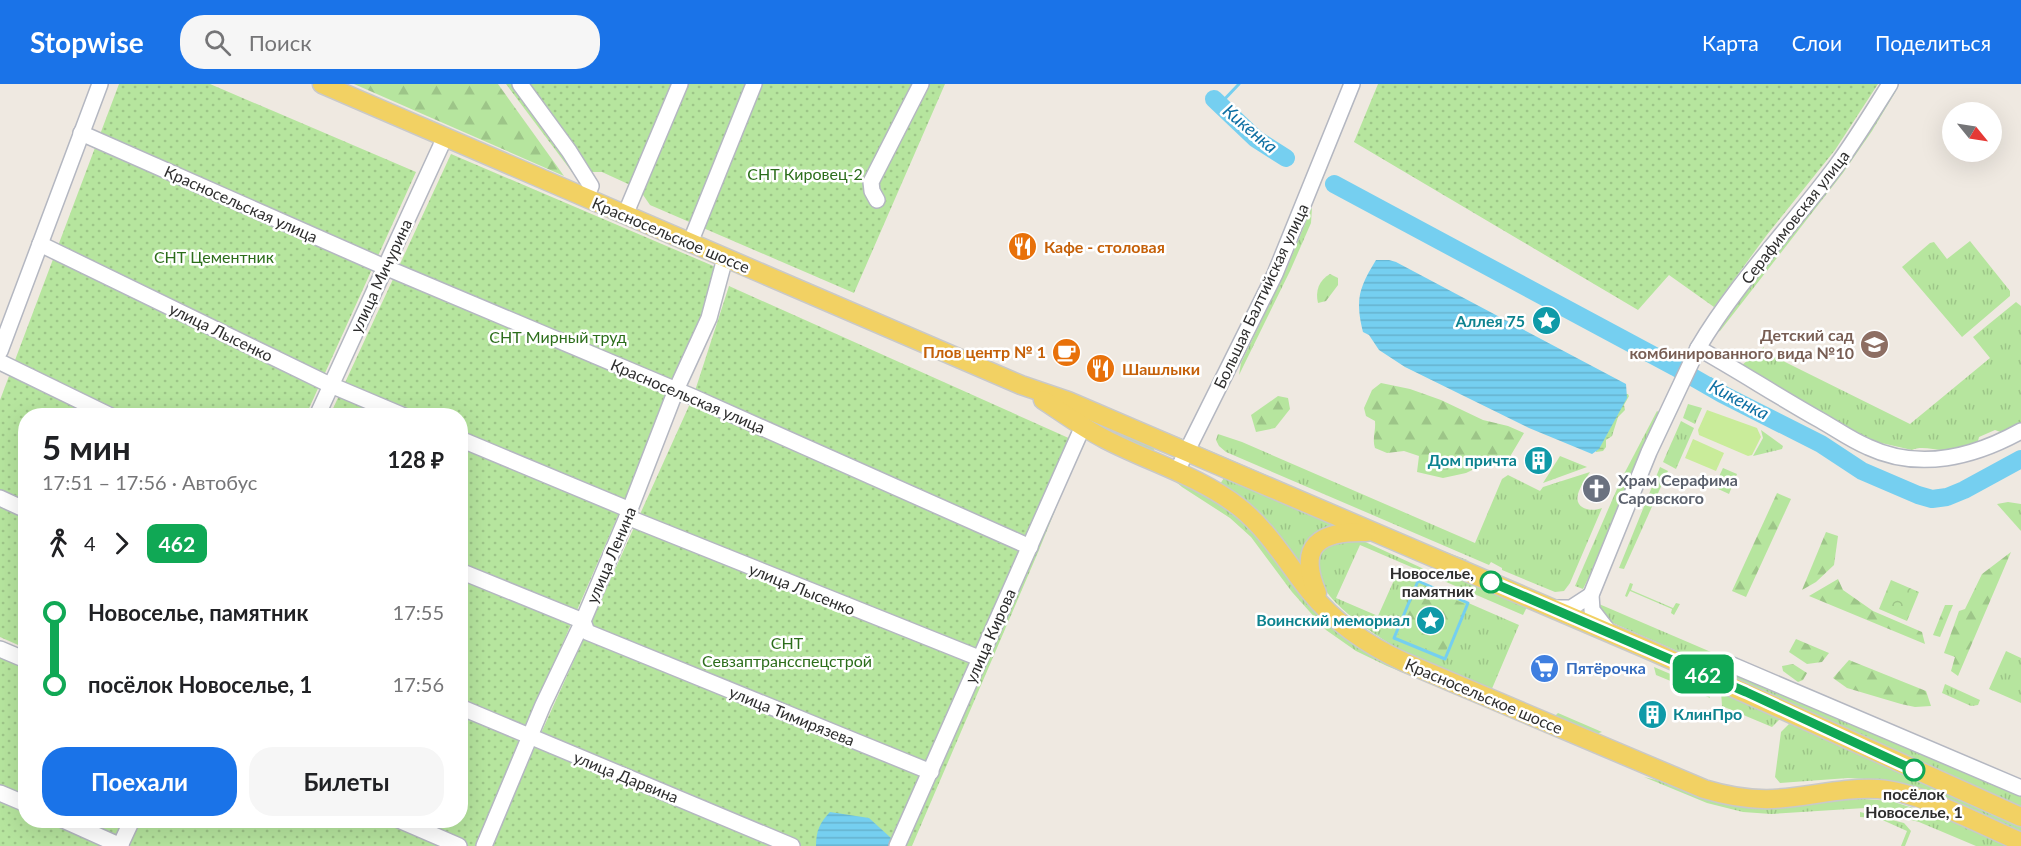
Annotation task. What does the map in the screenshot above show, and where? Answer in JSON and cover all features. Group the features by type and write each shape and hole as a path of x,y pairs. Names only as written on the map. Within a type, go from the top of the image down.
{"main road":[{"name":"Красносельское шоссе","path":"322,84 445,137 589,192 625,215 724,258 1021,385 1068,401 1610,633 2021,818"},
{"name":"Красносельское шоссе","path":"1021,385 1105,439 1177,471 1226,498 1252,518 1336,621 1380,651 1704,789 1731,796 1758,799 1877,789 1902,793 2021,842"},
{"path":"1324,608 1308,564 1312,550 1320,541 1331,535 1345,532 1374,532"}],"street":[{"path":"0,351 100,84"},
{"path":"625,215 680,84"},
{"path":"690,243 754,84"},
{"path":"877,200 872,191 871,182 921,84"},
{"name":"Большая Балтийская улица","path":"1177,471 1275,274 1352,84"},
{"name":"Серафимовская улица","path":"1590,595 1639,474 1695,354 1734,294 1837,165 1890,84"},
{"path":"526,87 569,151 589,192"},
{"name":"Красносельская улица","path":"81,133 384,267 676,390 1030,547"},
{"name":"улица Мичурина","path":"320,408 445,137"},
{"name":"улица Лысенко","path":"40,244 330,384 386,408"},
{"name":"улица Ленина","path":"484,846 583,621 676,390 709,318 724,258"},
{"path":"1695,354 1849,437 1886,454 1920,460 1951,458 1977,451 2021,431"},
{"path":"0,362 95,408"},
{"name":"улица Кирова","path":"897,846 1083,426"},
{"name":"улица Лысенко","path":"468,443 628,514 979,658"},
{"path":"0,498 18,506"},
{"name":"улица Тимирязева","path":"468,574 583,621 587,632 931,772"},
{"path":"1552,608 1571,608 1590,595 1592,610 1610,633"},
{"path":"0,649 18,657"},
{"path":"1688,667 1706,661 1725,662 2021,789"},
{"name":"улица Дарвина","path":"468,711 792,846"},
{"path":"0,793 18,801"},
{"path":"81,828 121,846 129,828"},
{"path":"417,828 459,846"}],"green space":[{"name":"СНТ Цементник","path":"119,84 210,84 416,172 309,408 18,408 18,645 0,637 0,400"},
{"path":"354,84 498,84 564,176"},
{"name":"СНТ Кировец-2","path":"506,84 945,84 854,293 650,205 639,189 602,172 572,172"},
{"path":"1378,84 1878,84 1835,150 1766,236 1714,307 1669,275 1638,310 1354,142"},
{"path":"1893,89 1896,91 1843,173 1717,332 1725,315"},
{"name":"СНТ Мирный труд","path":"451,154 718,268 704,317 475,846 0,846 0,653 18,661 18,828 468,828 468,408 333,408"},
{"path":"1312,207 1311,223 1239,375 1241,363 1286,270"},
{"path":"1970,241 2010,291 2010,296 1962,337 1902,267 1930,243 1934,242 1947,259"},
{"path":"1330,274 1338,278 1338,285 1326,301 1318,303 1319,286"},
{"name":"СНТ Севзаптрансспецстрой","path":"729,286 1082,444 1039,550 912,846 490,846 693,397"},
{"path":"2016,302 2021,306 2021,424 2003,433 1995,430 1979,437 1977,445 1946,450 1920,448 1912,450 1877,442 1742,365 1764,347 1763,351 1910,424 1990,358 1973,337"},
{"path":"1381,383 1410,389 1441,400 1483,420 1508,426 1524,433 1508,460 1495,459 1466,473 1443,478 1417,472 1419,456 1404,451 1387,453 1375,448 1375,421 1366,416 1364,408 1372,390"},
{"path":"1624,394 1629,396 1624,405 1625,410 1618,417 1612,436 1606,440 1606,447 1603,451 1596,452 1596,448"},
{"path":"1076,395 1435,548 1470,561 1450,556"},
{"path":"1278,396 1288,398 1290,409 1275,428 1256,432 1251,415"},
{"path":"1688,404 1702,408 1695,424 1683,418"},
{"path":"1071,410 1157,447 1150,453 1119,439"},
{"path":"1707,410 1757,428 1761,437 1752,455 1748,456 1699,435 1698,430"},
{"path":"1657,411 1660,413 1632,475 1624,474"},
{"path":"1681,421 1694,428 1676,469 1663,462"},
{"path":"1761,430 1783,446 1782,449 1753,456 1763,438"},
{"path":"1218,434 1242,442 1475,543 1502,479 1508,475 1540,491 1543,487 1590,472 1577,499 1581,507 1589,510 1602,508 1570,583 1564,591 1555,592 1502,570 1491,562 1489,565 1226,452 1216,440"},
{"path":"1693,439 1724,453 1716,471 1685,458"},
{"path":"1560,456 1587,467 1543,483"},
{"path":"1660,467 1668,471 1624,569 1619,568"},
{"path":"1723,468 1737,474 1729,494 1714,487"},
{"path":"1169,476 1205,493 1245,521 1308,599 1480,704 1387,666 1356,651 1326,630 1292,592 1251,537 1230,518"},
{"path":"1225,476 1337,526 1302,568 1219,486"},
{"path":"1560,482 1568,486 1562,496 1551,490 1553,484"},
{"path":"1620,482 1626,490 1589,577 1583,589 1575,586"},
{"path":"1777,493 1791,499 1746,597 1732,591"},
{"path":"2008,502 2021,504 2021,531 1997,504"},
{"path":"1826,532 1838,536 1834,565 1816,582 1802,590"},
{"path":"1333,540 1361,540 1424,569 1472,582 1528,605 1523,615 1360,545 1336,598 1378,616 1395,578 1404,575 1519,625 1491,691 1406,653 1374,634 1338,604 1324,588 1317,571 1319,555"},
{"path":"2011,552 1958,676 1951,671 1955,657 1944,653 1959,611 1965,609 1982,574"},
{"path":"1838,579 1843,590 1873,611 1922,632 1925,644 1809,596"},
{"path":"1891,580 1919,592 1907,621 1879,609"},
{"path":"1630,583 1633,584 1631,590 1673,608 1676,603 1680,604 1674,615 1671,613 1672,609 1630,591 1627,597 1625,596"},
{"path":"1418,585 1465,604 1444,656 1397,636"},
{"path":"1599,604 1718,655 1698,657 1684,654 1606,620 1599,610"},
{"path":"1945,605 1953,605 1940,637 1933,635"},
{"path":"1796,639 1829,653 1822,662 1807,664 1789,652"},
{"path":"2006,651 2021,658 2021,703 1989,689"},
{"path":"1849,660 1926,691 1931,706 1915,707 1901,704 1847,688 1833,678"},
{"path":"1714,664 2021,796 2021,812 1752,689 1713,666"},
{"path":"1793,664 1807,673 1803,680 1798,682 1783,671 1782,666"},
{"path":"1654,667 1708,690 1710,698 1692,690 1693,686 1684,682 1673,682 1656,675"},
{"path":"1945,684 1980,700 1978,705 1971,706 1942,693"},
{"path":"1721,691 1782,717 1772,727 1722,706"},
{"path":"1558,713 1602,732 1596,734 1555,716"},
{"path":"1789,724 2021,824 2021,833 1903,787 1848,778 1780,783 1775,777 1781,732"},
{"path":"1644,777 1677,785 1891,801 1954,821 2013,846 1976,846 1919,822 1865,808 1771,814 1743,812 1707,803"},
{"path":"1860,812 1904,823 1911,831 1905,846 1901,846 1907,831 1878,818 1860,817"}],"water":[{"path":"1376,260 1396,262 1626,384 1627,398 1599,449 1592,454 1529,428 1405,367 1379,350 1369,335 1363,332 1359,311 1362,286"},
{"path":"1711,377 1717,381 1709,394 1702,390 1707,378"},
{"path":"830,812 869,818 891,838 888,846 816,846 819,827"}],"waterway":[{"path":"1220,104 1239,84"},
{"name":"Кикенка","path":"1214,99 1256,139 1286,158"},
{"name":"Кикенка","path":"1334,184 1722,394 1821,444 1862,471 1918,495 1932,499 1947,497 2021,459"},
{"name":"Кикенка","path":"1675,367 1678,362"},
{"path":"1418,581 1468,603 1445,659 1394,638 1418,581"}],"bus line":[{"name":"462","path":"1491,582 1746,692 1914,770"}],"place":[{"name":"Кафе - столовая","path":"1023,247"},
{"name":"Аллея 75","path":"1546,321"},
{"name":"Детский сад комбинированного вида №10","path":"1875,344"},
{"name":"Плов центр № 1","path":"1067,352"},
{"name":"Шашлыки","path":"1101,369"},
{"name":"Дом причта","path":"1538,460"},
{"name":"Храм Серафима Саровского","path":"1597,489"},
{"name":"Новоселье, памятник","path":"1491,582"},
{"name":"Воинский мемориал","path":"1431,620"},
{"name":"Пятёрочка","path":"1545,668"},
{"name":"КлинПро","path":"1652,714"},
{"name":"посёлок Новоселье, 1","path":"1914,770"}]}
